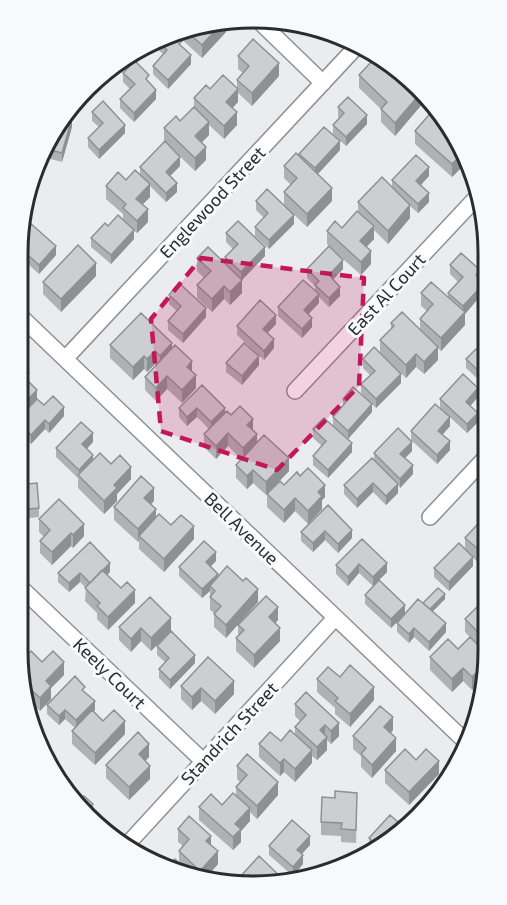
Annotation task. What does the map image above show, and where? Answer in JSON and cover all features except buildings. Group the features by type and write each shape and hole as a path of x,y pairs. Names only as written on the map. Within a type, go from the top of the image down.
{"street":[{"path":"267,29 323,82"},
{"name":"Englewood Street","path":"65,359 352,51"},
{"name":"East Al Court","path":"296,392 472,202"},
{"name":"Bell Avenue","path":"28,324 461,737"},
{"path":"430,517 478,466"},
{"name":"Keely Court","path":"28,595 203,761"},
{"name":"Standrich Street","path":"131,841 335,618"}],"highlighted area":[{"path":"201,258 364,278 359,386 277,470 161,431 151,319"}]}
